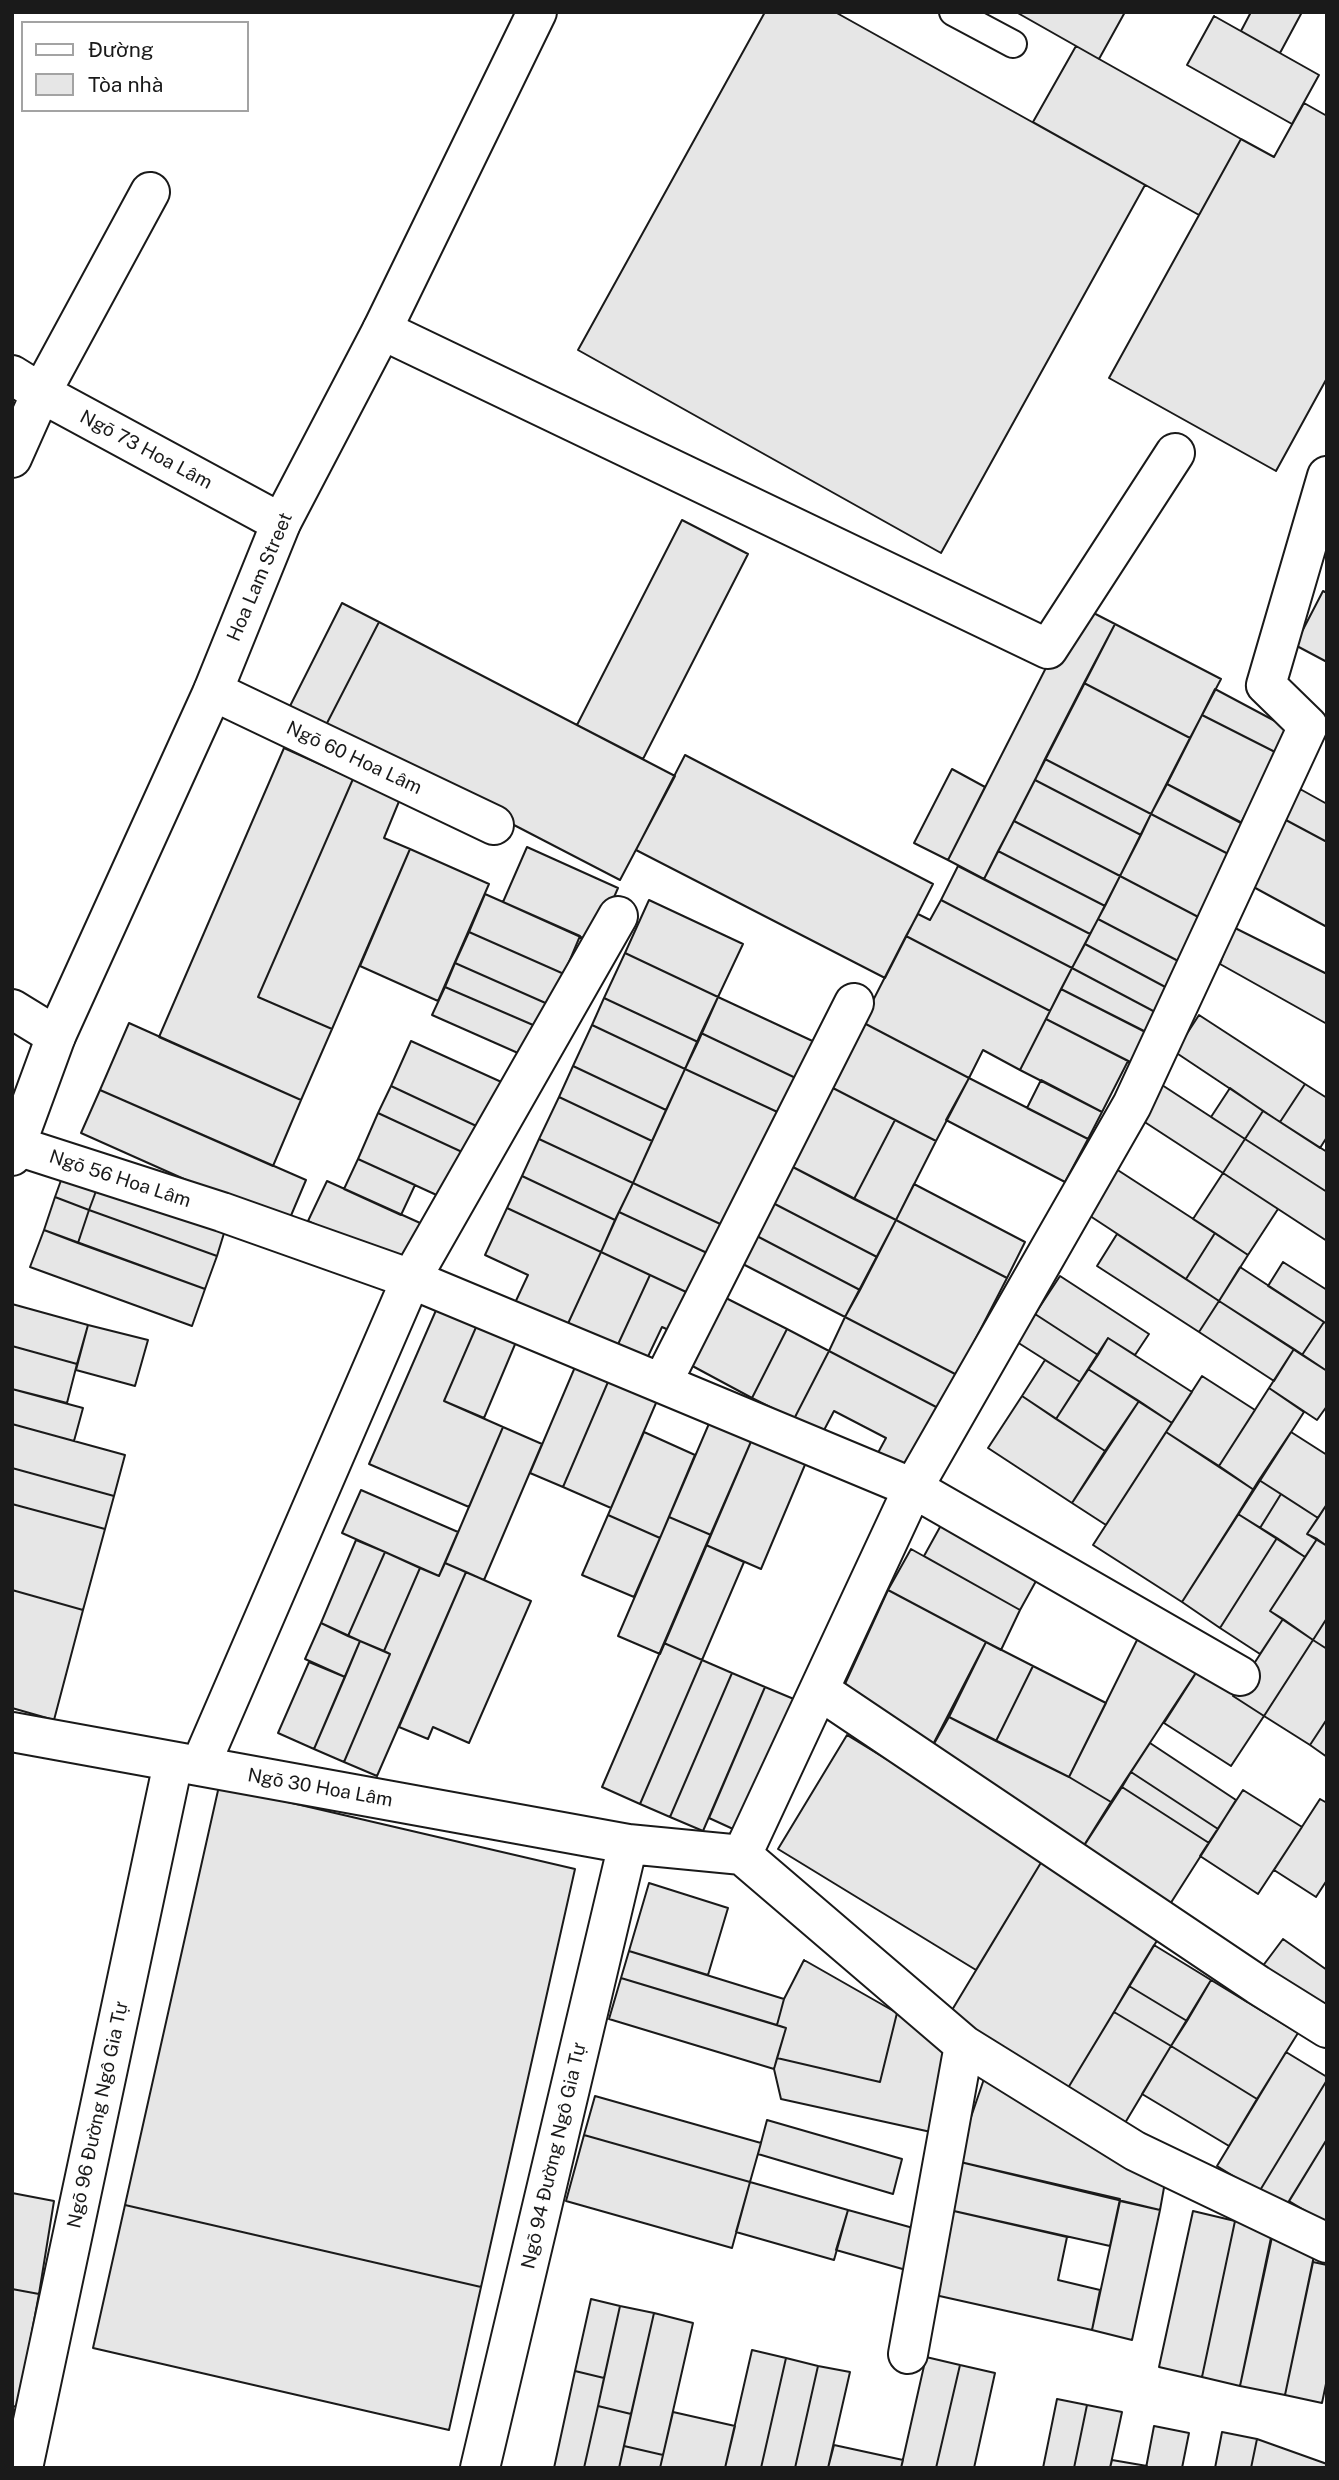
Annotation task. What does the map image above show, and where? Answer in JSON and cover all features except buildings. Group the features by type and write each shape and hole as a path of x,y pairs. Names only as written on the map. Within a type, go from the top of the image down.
{"street":[{"name":"Hoa Lam Street","path":"14,1151 56,1036 213,691 281,523 382,330 537,12"},
{"path":"12,458 27,384 150,192"},
{"path":"382,330 1048,649 1175,453"},
{"name":"Ngõ 73 Hoa Lâm","path":"27,384 281,523"},
{"path":"1327,476 1266,685 1308,726 1132,1105 913,1488 742,1855 964,2045 1135,2151 1327,2243"},
{"name":"Ngõ 60 Hoa Lâm","path":"213,691 494,825"},
{"name":"Ngõ 96 Đường Ngô Gia Tự","path":"23,2468 187,1765 411,1279 618,916"},
{"path":"662,1383 854,1003"},
{"path":"12,1009 56,1036"},
{"name":"Ngõ 56 Hoa Lâm","path":"14,1151 222,1212 411,1279 913,1488 1240,1676"},
{"path":"819,1690 1200,1947 1327,2028"},
{"name":"Ngõ 30 Hoa Lâm","path":"12,1732 628,1844 742,1855"},
{"name":"Ngõ 94 Đường Ngô Gia Tự","path":"480,2468 628,1844"},
{"path":"908,2354 964,2045"}],"lane":[{"path":"953,12 1013,44"}]}
